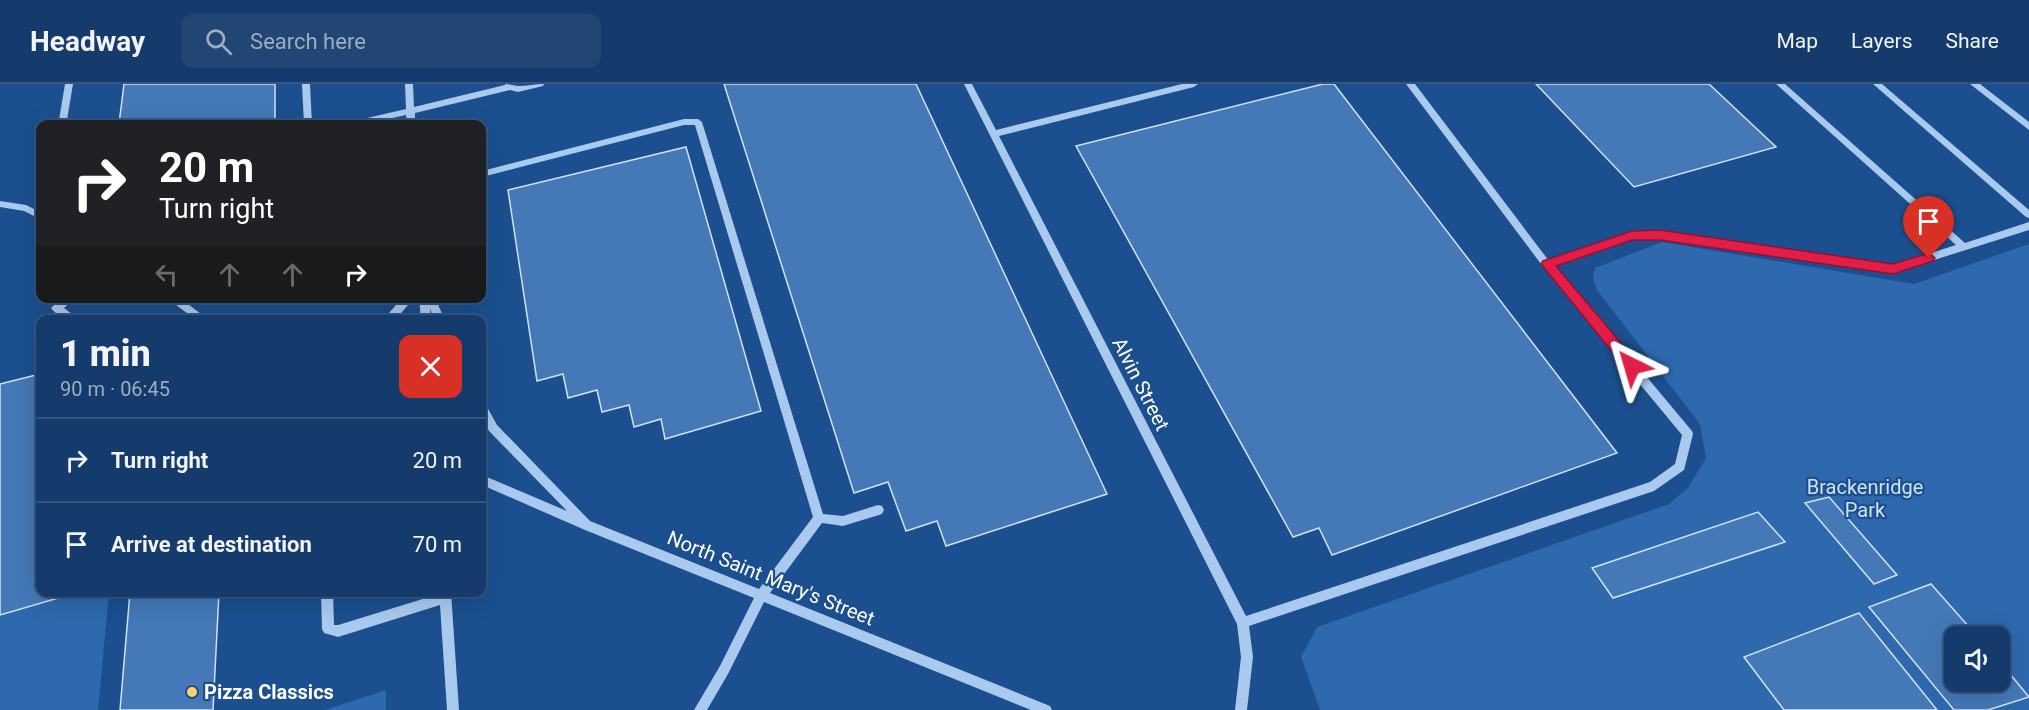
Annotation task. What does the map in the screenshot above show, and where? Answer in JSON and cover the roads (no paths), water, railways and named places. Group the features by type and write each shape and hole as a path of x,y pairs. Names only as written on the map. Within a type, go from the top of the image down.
{"street":[{"path":"63,120 69,84"},
{"path":"306,84 308,120"},
{"path":"409,84 411,120"},
{"path":"370,120 510,86 518,89 540,84"},
{"name":"Alvin Street","path":"968,84 1243,623 1247,657 1241,710"},
{"path":"993,134 1194,84"},
{"path":"1243,623 1654,486 1680,467 1688,434 1547,264 1410,84"},
{"path":"1780,84 1964,247"},
{"path":"1877,84 2029,215"},
{"path":"1974,84 2029,127"},
{"path":"486,173 684,122 698,122 819,518"},
{"path":"0,204 26,208 36,214"},
{"path":"1547,264 1632,236 1660,235 1893,269 2029,226"},
{"path":"63,303 56,308 67,315"},
{"path":"179,303 197,315"},
{"path":"393,315 404,303"},
{"path":"486,415 493,428 589,526"},
{"name":"North Saint Mary's Street","path":"486,482 589,526 1046,710"},
{"path":"819,518 843,521 878,510"},
{"path":"700,710 724,670 761,596 819,518"},
{"path":"327,597 328,629 338,631 439,597"},
{"path":"445,597 453,710"}],"place":[{"name":"Pizza Classics","path":"192,692"}],"park label":[{"name":"Brackenridge Park","path":"1865,498"}]}
